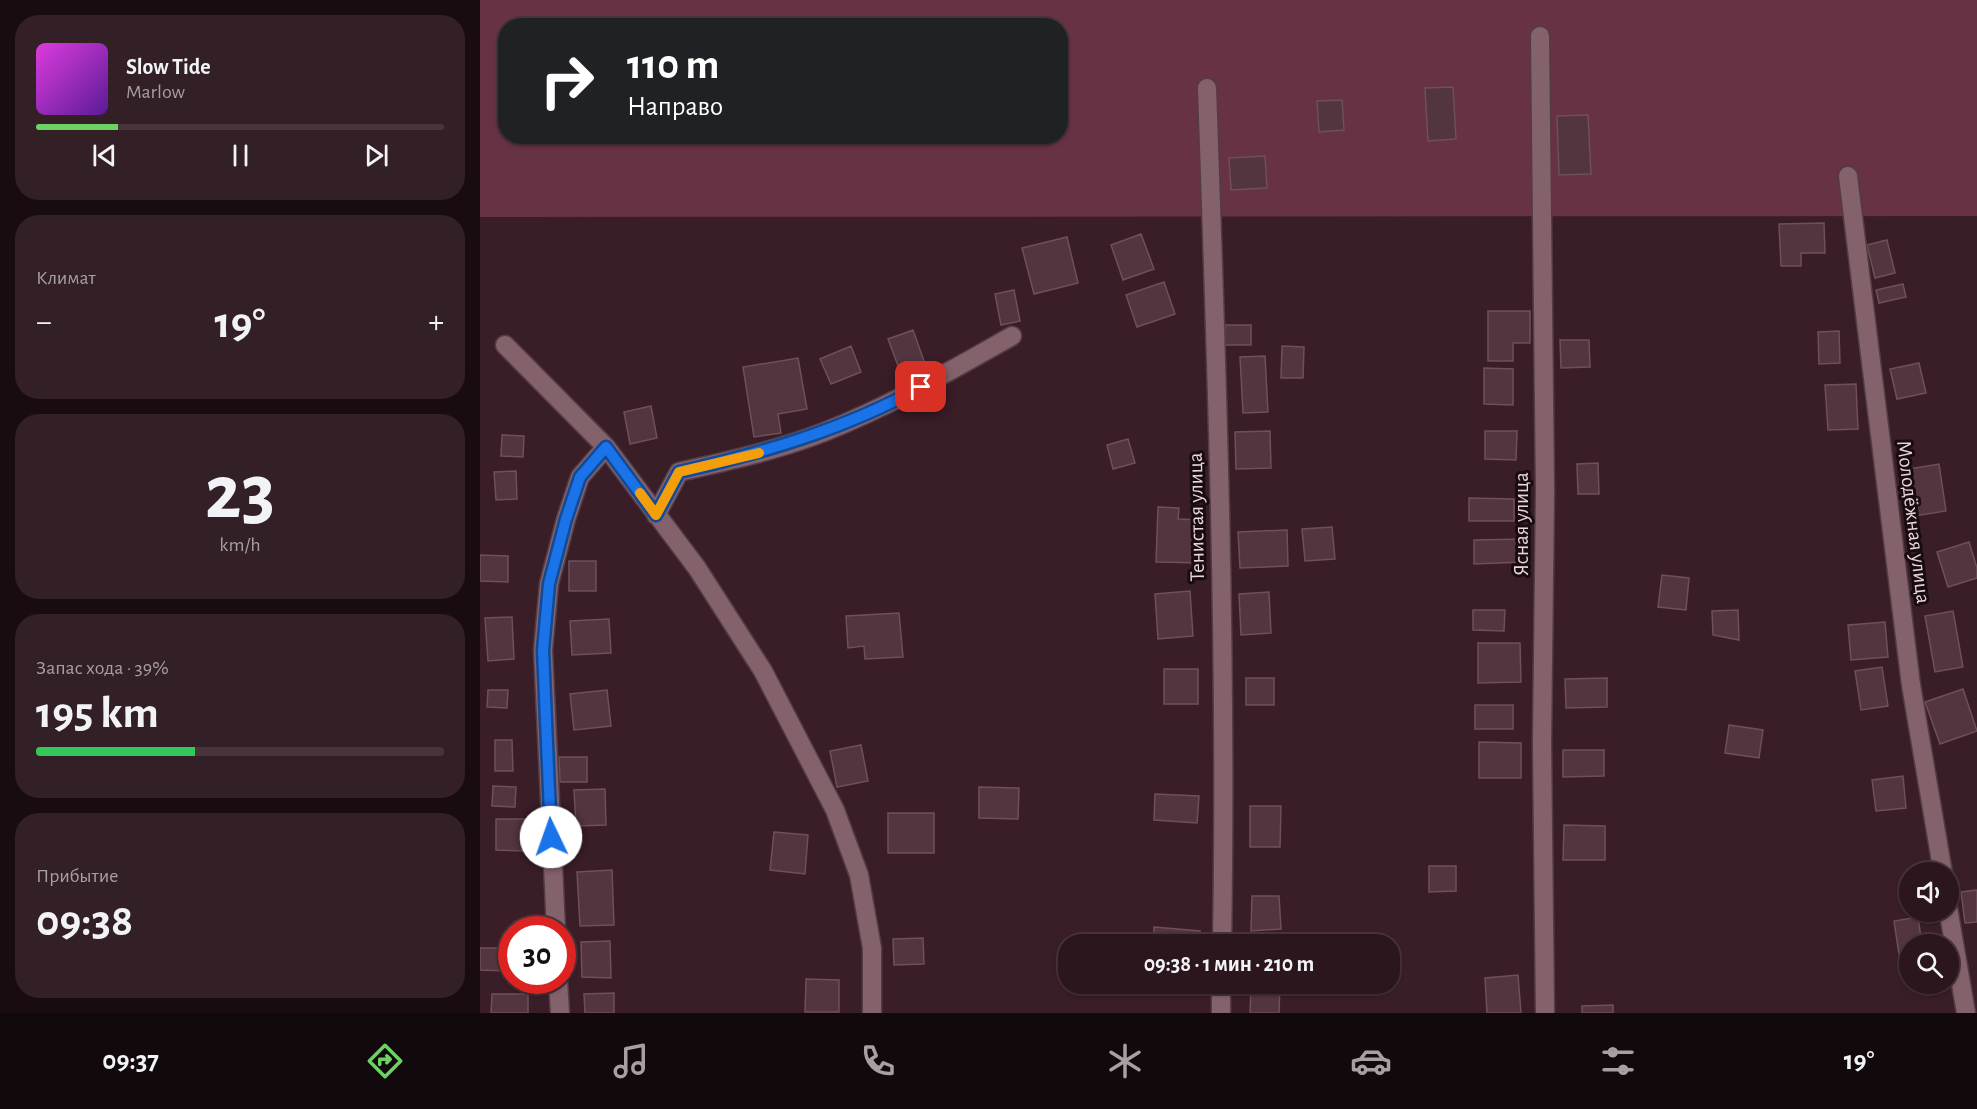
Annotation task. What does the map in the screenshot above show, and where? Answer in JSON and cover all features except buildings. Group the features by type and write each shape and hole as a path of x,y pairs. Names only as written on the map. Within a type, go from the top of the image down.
{"street":[{"name":"Ясная улица","path":"1540,36 1545,479 1542,743 1545,1013"},
{"name":"Тенистая улица","path":"1207,88 1225,783 1222,934"},
{"name":"Молодёжная улица","path":"1848,176 1911,685 1941,862"},
{"path":"656,515 679,472 747,456 824,432 902,398 1012,336"},
{"path":"505,345 606,447 697,568 763,671 835,810 859,874 872,948 872,1013"},
{"path":"555,916 543,650 549,584 580,477 606,447"},
{"path":"1950,922 1966,1013"},
{"path":"559,994 560,1013"},
{"path":"1221,994 1221,1013"}],"shaded area":[{"path":"480,0 1977,0 1977,216 480,217"}],"slow traffic":[{"path":"640,493 656,515 679,472 759,453"}],"route":[{"path":"551,837 543,650 549,584 580,477 606,447 656,515 679,472 747,456 824,432 902,398 921,387"}]}
